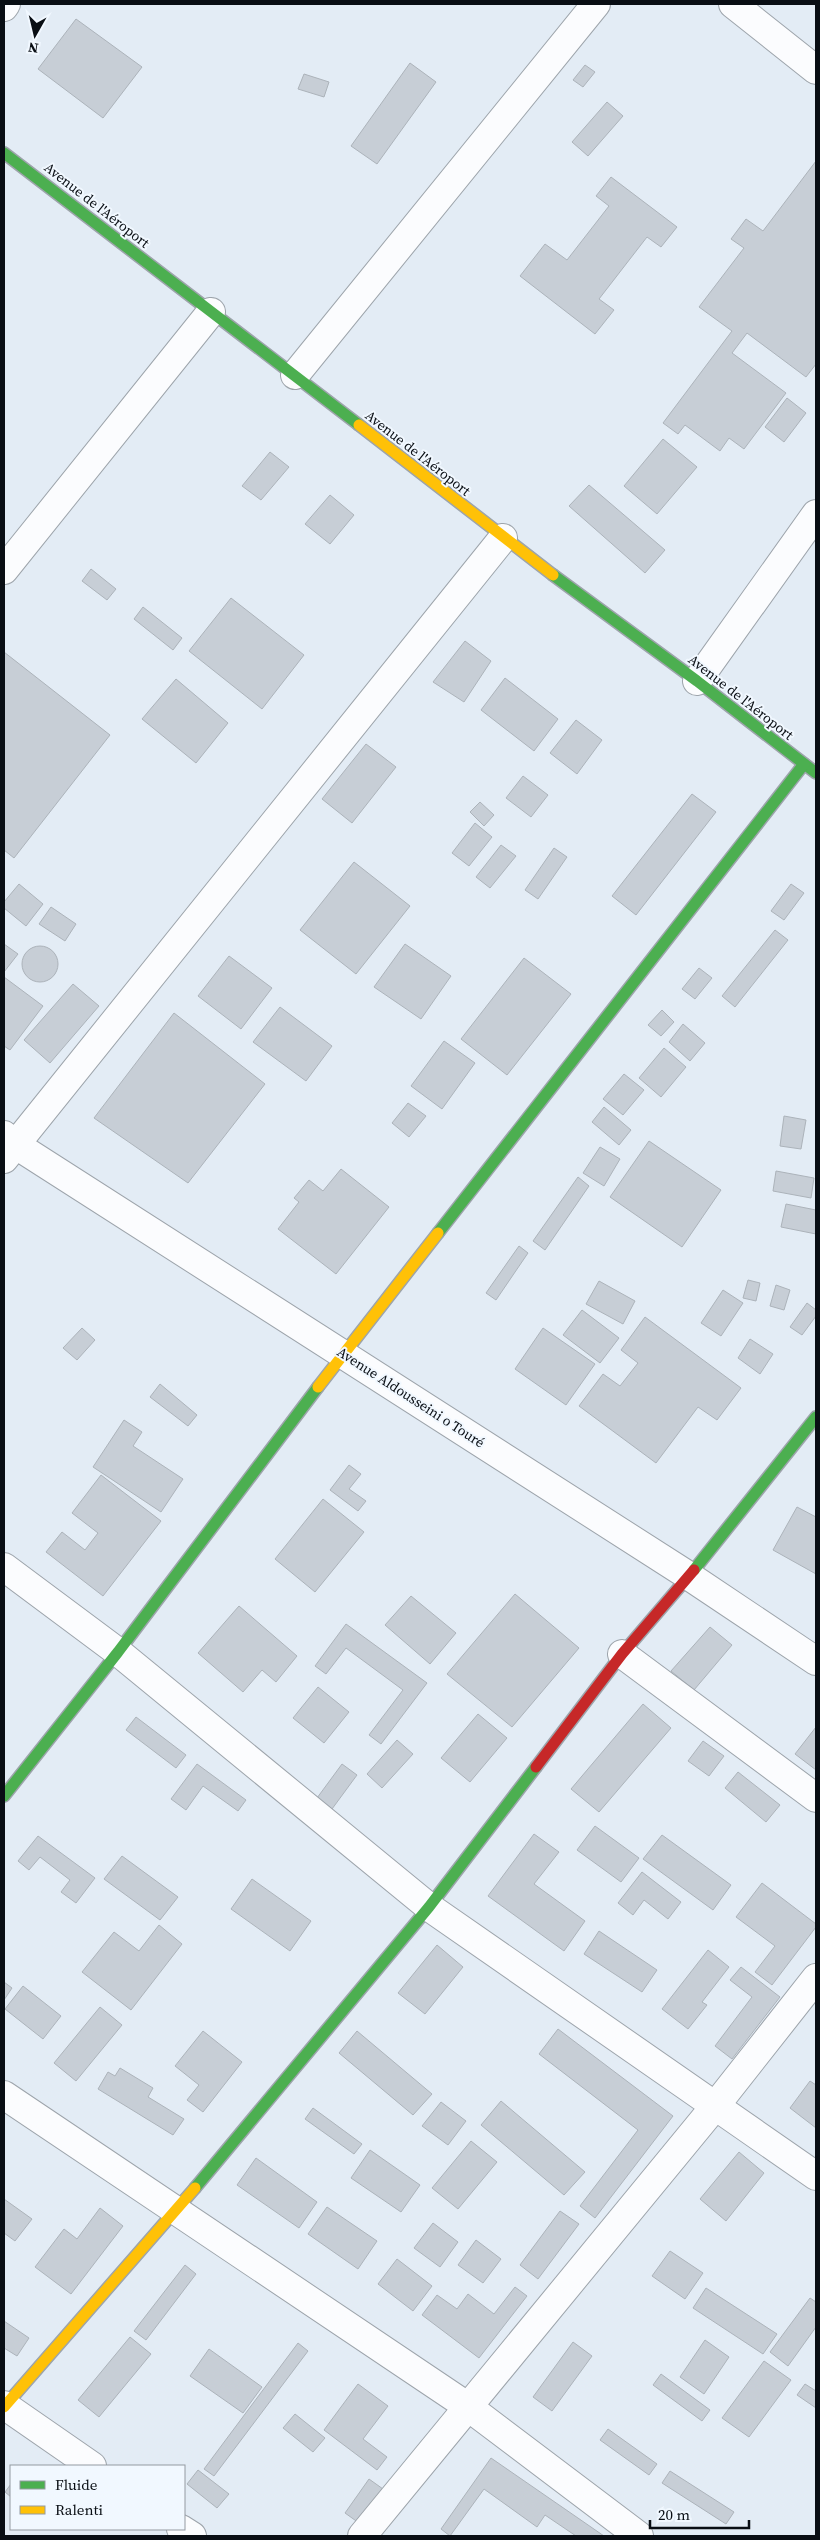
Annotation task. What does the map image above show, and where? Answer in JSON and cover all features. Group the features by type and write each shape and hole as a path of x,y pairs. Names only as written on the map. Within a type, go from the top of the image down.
{"street":[{"path":"295,375 596,4"},
{"path":"733,4 816,70"},
{"name":"Avenue de l'Aéroport","path":"4,153 295,375 503,538 697,681 816,773"},
{"path":"4,570 211,312"},
{"path":"697,681 816,514"},
{"path":"8,1147 503,538"},
{"path":"4,1796 118,1652 344,1354 804,764"},
{"name":"Avenue Aldousseini o Touré","path":"8,1147 344,1354 690,1576 816,1661"},
{"path":"91,2465 4,2406 176,2211 429,1908 622,1654 690,1576 816,1417"},
{"path":"4,1567 118,1652 429,1908 816,2176"},
{"path":"622,1654 816,1798"},
{"path":"362,2536 716,2105 816,1978"},
{"path":"4,2095 467,2406 639,2536"}],"building":[{"path":"76,19 142,67 103,118 38,69"},
{"path":"410,63 436,82 377,164 351,146"},
{"path":"585,65 595,72 583,87 573,80"},
{"path":"304,74 329,82 324,97 298,89"},
{"path":"607,102 623,116 588,156 572,142"},
{"path":"816,161 816,364 806,377 747,333 732,353 786,393 744,449 729,438 720,451 685,425 678,434 663,423 732,331 699,307 744,248 731,239 746,219 763,231"},
{"path":"611,177 677,227 661,247 647,237 599,299 614,310 595,334 520,276 545,244 567,260 609,206 596,196"},
{"path":"787,398 806,413 784,442 765,427"},
{"path":"663,439 697,467 657,514 624,486"},
{"path":"270,452 289,467 261,500 242,486"},
{"path":"589,485 665,550 645,573 569,506"},
{"path":"330,495 354,515 330,544 305,524"},
{"path":"91,569 116,589 107,600 82,581"},
{"path":"231,598 304,655 262,709 189,651"},
{"path":"143,607 182,638 173,650 134,619"},
{"path":"465,641 491,661 464,702 433,682"},
{"path":"4,652 110,735 14,858 4,850"},
{"path":"505,678 558,719 534,751 481,710"},
{"path":"176,679 228,723 196,763 142,719"},
{"path":"576,720 602,740 577,774 550,753"},
{"path":"366,744 396,767 352,823 322,799"},
{"path":"523,776 548,795 531,817 506,798"},
{"path":"692,794 716,812 636,915 612,896"},
{"path":"480,802 494,815 484,826 470,812"},
{"path":"475,823 492,837 469,866 452,853"},
{"path":"501,845 516,856 490,888 476,877"},
{"path":"554,848 567,857 538,899 525,890"},
{"path":"354,862 410,906 356,974 300,930"},
{"path":"19,884 43,904 26,926 4,908 4,902"},
{"path":"791,884 804,893 784,920 771,911"},
{"path":"51,907 76,924 65,941 39,924"},
{"path":"775,930 788,940 735,1007 722,996"},
{"path":"4,944 18,954 4,972"},
{"path":"405,944 451,976 421,1019 374,987"},
{"path":"40,946 47,947 53,951 57,957 57,971 53,977 47,981 40,982 33,981 27,977 23,971 22,964 23,957 27,951 33,947"},
{"path":"229,956 272,988 241,1029 198,996"},
{"path":"524,958 571,994 507,1075 461,1039"},
{"path":"699,968 712,978 695,999 682,989"},
{"path":"4,977 43,1006 10,1050 4,1046"},
{"path":"73,984 99,1006 50,1063 24,1040"},
{"path":"280,1007 332,1046 306,1081 253,1042"},
{"path":"662,1010 674,1022 661,1036 648,1025"},
{"path":"174,1013 265,1084 188,1183 94,1118"},
{"path":"683,1024 705,1043 690,1061 669,1042"},
{"path":"444,1041 475,1063 442,1109 411,1086"},
{"path":"664,1048 686,1067 661,1097 639,1078"},
{"path":"624,1074 644,1090 623,1115 603,1099"},
{"path":"408,1103 426,1116 409,1137 392,1123"},
{"path":"604,1107 631,1130 619,1145 592,1122"},
{"path":"784,1116 806,1120 801,1149 780,1146"},
{"path":"649,1141 721,1190 682,1247 610,1197"},
{"path":"600,1147 620,1159 604,1186 583,1173"},
{"path":"341,1169 389,1207 336,1274 278,1229 299,1202 294,1198 309,1180 323,1191"},
{"path":"776,1171 814,1178 811,1198 773,1191"},
{"path":"578,1177 589,1186 545,1250 533,1241"},
{"path":"786,1204 816,1210 816,1234 781,1227"},
{"path":"519,1246 528,1253 496,1300 486,1293"},
{"path":"748,1280 760,1283 756,1301 743,1298"},
{"path":"599,1281 635,1301 623,1324 586,1304"},
{"path":"776,1285 790,1290 784,1310 770,1306"},
{"path":"723,1290 743,1303 721,1336 701,1323"},
{"path":"807,1303 816,1310 816,1316 802,1335 790,1327"},
{"path":"582,1310 619,1338 600,1363 563,1335"},
{"path":"645,1317 741,1388 717,1420 698,1407 656,1463 579,1406 603,1374 620,1386 638,1363 621,1350"},
{"path":"82,1328 95,1340 77,1360 63,1348"},
{"path":"543,1328 595,1364 566,1405 515,1369"},
{"path":"750,1339 773,1354 760,1374 738,1358"},
{"path":"160,1384 197,1415 188,1426 150,1397"},
{"path":"124,1420 142,1432 133,1446 183,1479 161,1512 93,1467"},
{"path":"349,1465 361,1474 349,1489 366,1501 358,1511 330,1490"},
{"path":"101,1475 161,1521 103,1596 46,1552 62,1532 85,1550 98,1533 72,1513"},
{"path":"323,1499 364,1532 315,1592 275,1559"},
{"path":"797,1507 816,1517 816,1574 773,1550"},
{"path":"515,1594 579,1648 512,1727 447,1674"},
{"path":"411,1596 456,1633 430,1664 385,1625"},
{"path":"239,1606 297,1656 276,1682 262,1670 243,1692 198,1653"},
{"path":"346,1624 427,1683 381,1744 369,1735 403,1690 346,1648 326,1674 315,1666"},
{"path":"710,1627 732,1645 694,1690 671,1671"},
{"path":"318,1687 349,1712 324,1743 293,1718"},
{"path":"643,1704 671,1728 599,1812 571,1789"},
{"path":"478,1714 507,1738 470,1782 441,1758"},
{"path":"136,1717 186,1755 176,1768 126,1730"},
{"path":"816,1727 816,1770 795,1754"},
{"path":"397,1740 413,1754 382,1788 367,1774"},
{"path":"703,1741 724,1756 709,1776 688,1761"},
{"path":"197,1764 246,1800 238,1811 203,1786 186,1810 171,1799"},
{"path":"342,1764 357,1775 332,1809 317,1798"},
{"path":"738,1772 780,1805 766,1822 725,1788"},
{"path":"595,1826 639,1858 621,1882 577,1850"},
{"path":"534,1834 559,1852 534,1884 585,1921 564,1951 488,1896"},
{"path":"662,1835 731,1885 713,1910 643,1859"},
{"path":"38,1836 95,1878 76,1903 61,1892 70,1880 40,1857 29,1870 18,1861"},
{"path":"122,1856 178,1897 160,1920 104,1879"},
{"path":"642,1872 681,1902 668,1919 644,1900 633,1915 618,1903"},
{"path":"252,1879 311,1921 290,1951 231,1909"},
{"path":"762,1883 816,1924 816,1927 772,1985 755,1972 775,1946 736,1917"},
{"path":"159,1925 182,1944 131,2010 82,1972 114,1932 139,1951"},
{"path":"599,1931 657,1970 642,1992 584,1954"},
{"path":"437,1945 463,1967 425,2014 398,1993"},
{"path":"708,1950 729,1967 702,2002 707,2005 688,2029 662,2009"},
{"path":"741,1967 780,1997 732,2059 715,2046 752,1997 730,1980"},
{"path":"4,1982 12,1988 4,2000"},
{"path":"23,1986 61,2016 43,2039 5,2009"},
{"path":"100,2007 122,2025 76,2081 54,2063"},
{"path":"558,2029 673,2116 595,2218 580,2206 638,2130 539,2054"},
{"path":"203,2031 242,2062 203,2112 187,2100 199,2085 175,2066"},
{"path":"357,2031 432,2094 413,2115 339,2053"},
{"path":"120,2068 153,2088 148,2097 184,2119 173,2135 98,2089 108,2072 115,2076"},
{"path":"810,2081 816,2085 816,2128 790,2108"},
{"path":"501,2101 585,2172 564,2195 481,2125"},
{"path":"441,2102 466,2121 448,2145 422,2126"},
{"path":"313,2108 362,2144 354,2154 305,2119"},
{"path":"471,2141 497,2162 458,2209 432,2188"},
{"path":"370,2150 420,2185 401,2212 351,2178"},
{"path":"739,2152 764,2173 726,2221 700,2199"},
{"path":"256,2158 317,2202 299,2228 237,2185"},
{"path":"4,2199 32,2219 15,2241 4,2233"},
{"path":"327,2207 377,2241 358,2269 308,2234"},
{"path":"100,2208 123,2226 71,2294 35,2267 64,2229 77,2239"},
{"path":"560,2211 579,2224 538,2279 520,2265"},
{"path":"433,2223 458,2242 440,2267 414,2248"},
{"path":"476,2240 501,2259 483,2283 458,2265"},
{"path":"670,2251 703,2273 685,2299 652,2276"},
{"path":"397,2259 432,2286 413,2311 378,2284"},
{"path":"185,2265 196,2274 146,2340 134,2331"},
{"path":"515,2287 527,2296 479,2358 422,2315 437,2295 457,2309 468,2294 494,2314"},
{"path":"706,2288 777,2334 763,2354 693,2308"},
{"path":"810,2298 816,2302 816,2327 788,2366 770,2352"},
{"path":"4,2321 29,2338 17,2356 4,2348"},
{"path":"130,2337 151,2354 99,2417 78,2400"},
{"path":"705,2340 729,2357 704,2394 680,2377"},
{"path":"573,2342 592,2356 552,2411 533,2397"},
{"path":"298,2343 308,2351 214,2476 204,2469"},
{"path":"209,2349 262,2387 243,2413 190,2376"},
{"path":"764,2361 791,2380 749,2437 722,2418"},
{"path":"661,2374 710,2410 702,2421 653,2385"},
{"path":"358,2384 388,2406 363,2439 387,2457 377,2470 324,2430"},
{"path":"805,2384 816,2391 816,2408 797,2395"},
{"path":"295,2414 325,2438 313,2452 283,2428"},
{"path":"608,2429 657,2464 649,2475 600,2440"},
{"path":"491,2458 604,2536 576,2536 545,2515 537,2527 484,2489 450,2536 441,2529"},
{"path":"198,2470 229,2494 217,2508 187,2484"},
{"path":"670,2471 734,2512 726,2524 662,2483"},
{"path":"369,2479 383,2489 359,2523 345,2513"},
{"path":"10,2485 10,2496 5,2492"}],"traffic: fast":[{"path":"4,153 359,425"},
{"path":"553,575 697,681 816,773"},
{"path":"438,1233 804,764"},
{"path":"4,1796 118,1652 318,1387"},
{"path":"694,1570 816,1417"},
{"path":"195,2188 429,1907 536,1767"}],"traffic: slow":[{"path":"359,425 553,575"},
{"path":"318,1387 438,1233"},
{"path":"4,2407 195,2188"}],"traffic: jam":[{"path":"536,1767 622,1654 694,1570"}]}
